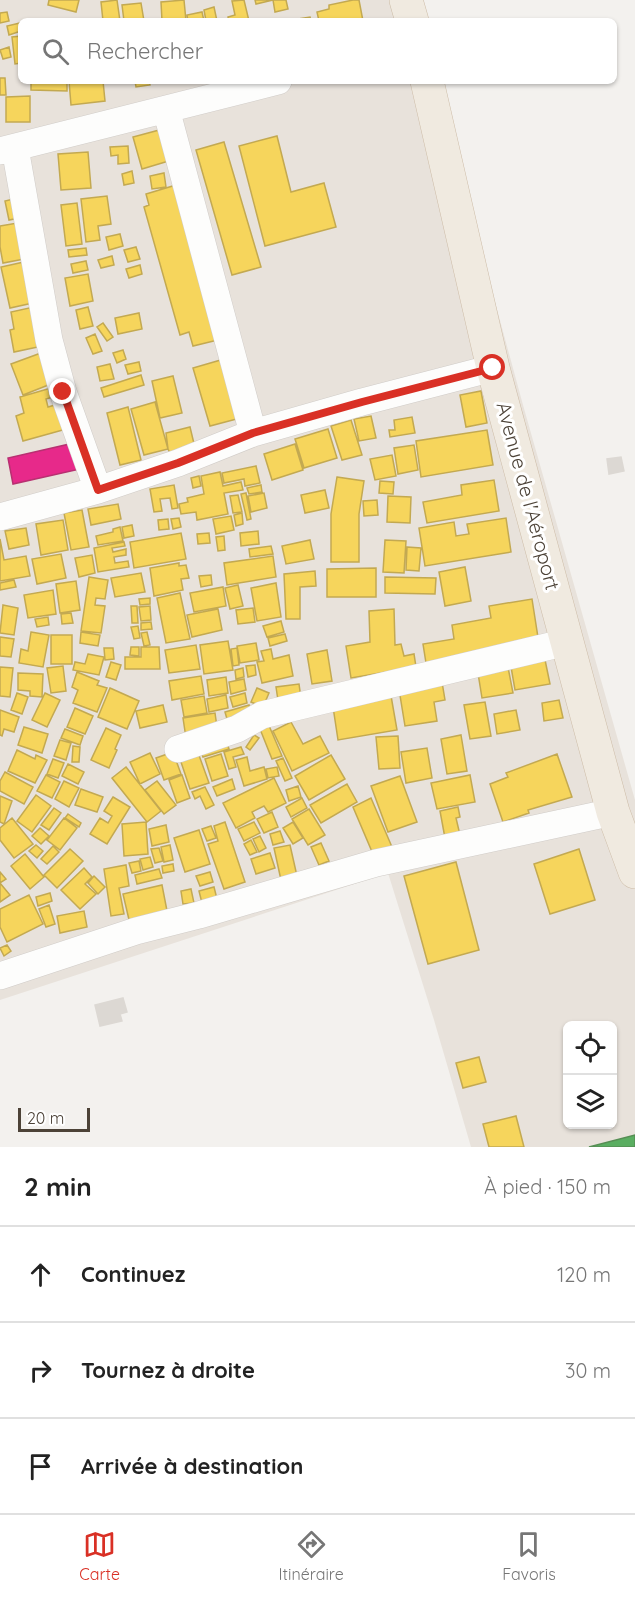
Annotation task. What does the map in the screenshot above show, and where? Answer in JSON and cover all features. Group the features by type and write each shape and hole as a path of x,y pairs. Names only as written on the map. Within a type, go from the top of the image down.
{"highway":[{"path":"406,0 411,18"},
{"name":"Avenue de l'Aéroport","path":"428,84 493,368 613,812 635,872"}],"street":[{"path":"98,490 63,392 49,340 8,149 266,84"},
{"path":"166,109 253,433"},
{"path":"0,516 98,490 178,463 253,433 493,368"},
{"path":"178,749 237,729 262,715 567,642"},
{"path":"0,976 136,931 376,863 613,812"}],"shaded area":[{"path":"0,0 413,0 418,18 18,18 18,84 436,84 523,405 635,800 635,1147 471,1147 388,873 0,1000"}],"building: Logements":[{"path":"49,0 79,0 76,12 48,5"},
{"path":"117,0 120,18 103,18 101,2"},
{"path":"184,0 186,18 162,18 161,2"},
{"path":"244,0 248,18 228,18 235,15 232,1"},
{"path":"255,0 273,0 256,4"},
{"path":"273,0 286,0 288,9 275,12"},
{"path":"359,0 362,18 318,18 317,12 329,9 329,5"},
{"path":"141,3 144,18 124,18 122,5"},
{"path":"214,7 216,18 205,18 204,10"},
{"path":"7,12 9,21 0,23 0,13"},
{"path":"202,12 203,18 188,18 187,15"},
{"path":"18,23 18,32 9,35 7,26"},
{"path":"18,36 18,64 15,64 12,37"},
{"path":"9,47 11,57 3,59 0,50"},
{"path":"0,78 5,78 6,95 0,95"},
{"path":"31,84 67,84 67,91 31,90"},
{"path":"69,84 103,84 105,101 71,105"},
{"path":"136,84 150,85 136,87"},
{"path":"30,96 30,122 6,122 6,97"},
{"path":"163,129 172,160 142,169 133,137"},
{"path":"277,136 291,192 324,183 336,227 265,246 239,146"},
{"path":"224,142 261,267 232,275 196,150"},
{"path":"128,146 129,163 118,164 118,155 111,156 110,147"},
{"path":"88,152 91,188 61,190 58,154"},
{"path":"132,171 134,183 124,185 122,174"},
{"path":"164,173 166,187 152,189 150,176"},
{"path":"176,185 222,339 193,346 189,332 180,335 144,207 149,205 146,194"},
{"path":"30,195 34,215 9,220 5,201"},
{"path":"107,196 111,224 98,226 100,240 86,242 81,199"},
{"path":"77,203 82,244 66,246 61,205"},
{"path":"29,221 35,257 3,263 0,226"},
{"path":"120,234 123,246 109,250 106,237"},
{"path":"136,247 140,259 128,262 124,250"},
{"path":"86,248 87,255 69,257 68,250"},
{"path":"112,256 114,265 101,268 98,260"},
{"path":"33,260 42,301 10,308 1,267"},
{"path":"86,261 88,270 73,273 71,264"},
{"path":"140,265 142,274 129,278 126,269"},
{"path":"88,274 93,301 70,306 65,278"},
{"path":"38,306 52,344 14,352 10,330 14,329 11,312"},
{"path":"88,307 93,326 80,329 76,310"},
{"path":"139,313 142,329 118,334 115,318"},
{"path":"103,323 113,337 107,341 97,327"},
{"path":"95,334 102,351 93,354 86,338"},
{"path":"49,350 61,380 23,395 11,364"},
{"path":"123,350 126,359 117,363 113,353"},
{"path":"231,357 248,416 210,426 193,368"},
{"path":"139,362 141,371 128,374 125,365"},
{"path":"110,364 114,379 100,381 97,367"},
{"path":"141,375 144,385 104,397 101,388"},
{"path":"173,376 182,413 160,418 152,381"},
{"path":"51,388 53,397 46,399 48,407 62,403 70,428 23,441 16,416 24,413 20,397"},
{"path":"481,391 487,423 466,427 460,395"},
{"path":"155,402 168,449 144,455 131,409"},
{"path":"128,407 141,460 120,465 107,413"},
{"path":"371,416 376,438 359,441 354,419"},
{"path":"412,417 415,433 390,437 389,430 395,430 394,420"},
{"path":"351,420 362,455 342,460 331,426"},
{"path":"190,427 196,452 172,457 168,449 166,433"},
{"path":"328,429 337,458 304,468 295,439"},
{"path":"487,430 493,465 421,477 416,441"},
{"path":"295,444 303,470 272,480 264,454"},
{"path":"414,445 418,470 398,474 394,448"},
{"path":"392,455 396,476 375,480 370,459"},
{"path":"256,466 260,483 245,486 244,479 224,483 222,473"},
{"path":"220,472 223,486 241,482 243,490 224,493 228,514 197,520 196,512 181,514 179,504 188,502 187,498 204,494 201,476"},
{"path":"199,476 201,486 193,488 191,478"},
{"path":"337,477 364,481 359,514 359,562 331,562 331,514"},
{"path":"494,480 499,511 427,523 423,502 462,495 461,485"},
{"path":"380,481 394,482 393,494 379,493"},
{"path":"174,485 178,508 172,509 170,498 160,499 162,511 154,512 150,489"},
{"path":"261,485 262,492 249,494 247,488"},
{"path":"325,490 329,508 305,513 301,495"},
{"path":"246,493 251,519 247,520 241,494"},
{"path":"264,493 267,508 251,512 248,496"},
{"path":"238,495 242,512 233,513 230,496"},
{"path":"388,496 411,497 410,523 387,522"},
{"path":"377,500 378,515 364,516 363,501"},
{"path":"118,504 121,519 91,525 88,509"},
{"path":"82,510 89,547 71,550 64,513"},
{"path":"242,513 243,524 236,526 234,515"},
{"path":"231,516 234,530 216,534 213,519"},
{"path":"179,518 181,527 173,529 171,519"},
{"path":"506,518 511,552 425,566 419,528 454,522 456,536 469,534 467,524"},
{"path":"168,519 169,529 159,530 158,520"},
{"path":"63,520 68,550 41,555 36,524"},
{"path":"132,525 134,536 124,538 122,527"},
{"path":"120,527 123,541 98,545 96,536 113,532 113,529"},
{"path":"26,528 29,545 9,549 5,531"},
{"path":"258,531 259,544 241,546 240,533"},
{"path":"181,533 186,559 134,568 130,542"},
{"path":"209,533 210,543 198,544 197,534"},
{"path":"224,536 225,550 218,551 216,537"},
{"path":"0,539 4,560 26,556 30,576 0,581"},
{"path":"310,540 314,559 286,564 282,546"},
{"path":"385,540 406,541 404,573 383,572"},
{"path":"124,542 125,546 112,548 113,552 126,549 126,555 114,557 115,563 128,561 129,567 98,572 94,548"},
{"path":"271,546 273,554 250,557 249,549"},
{"path":"407,547 421,548 419,571 406,570"},
{"path":"61,554 66,578 37,584 32,559"},
{"path":"92,555 95,573 79,577 75,558"},
{"path":"273,556 276,577 227,585 224,563"},
{"path":"179,563 179,566 186,565 189,578 181,579 183,590 154,596 150,568"},
{"path":"465,567 471,601 445,606 439,572"},
{"path":"376,568 376,597 327,597 327,569"},
{"path":"315,571 316,586 300,587 300,619 286,619 284,574"},
{"path":"141,573 145,592 115,597 111,578"},
{"path":"211,575 212,585 201,587 199,576"},
{"path":"89,577 108,580 105,599 96,598 95,605 105,606 101,633 81,631"},
{"path":"385,577 436,578 435,594 385,593"},
{"path":"14,580 16,587 0,590 0,583"},
{"path":"76,581 80,610 60,613 56,584"},
{"path":"276,583 281,617 257,621 251,588"},
{"path":"238,585 243,606 230,609 225,588"},
{"path":"223,587 226,606 194,612 190,593"},
{"path":"53,590 56,614 28,618 24,595"},
{"path":"180,593 190,639 166,643 157,598"},
{"path":"150,598 150,604 140,605 139,599"},
{"path":"532,599 539,644 426,663 423,644 454,639 452,625 491,618 489,606"},
{"path":"3,605 18,608 14,635 0,633"},
{"path":"131,606 137,606 138,623 132,623"},
{"path":"150,606 151,620 141,621 139,607"},
{"path":"253,608 255,622 238,624 236,610"},
{"path":"218,609 222,630 192,637 187,615"},
{"path":"394,609 395,645 401,644 404,656 414,654 416,667 351,678 346,646 370,642 369,611"},
{"path":"71,613 73,623 62,624 61,614"},
{"path":"48,617 49,625 37,627 35,619"},
{"path":"281,621 284,632 267,637 263,626"},
{"path":"151,622 152,629 141,630 141,623"},
{"path":"138,626 140,638 134,639 131,627"},
{"path":"31,632 49,635 43,667 19,663 21,649 28,651"},
{"path":"81,632 100,635 98,646 80,643"},
{"path":"147,632 150,645 144,646 141,633"},
{"path":"285,634 287,641 270,646 268,638"},
{"path":"51,635 72,635 72,664 51,664"},
{"path":"0,637 14,639 11,657 0,656"},
{"path":"228,641 233,670 204,674 200,645"},
{"path":"256,643 259,660 240,663 237,646"},
{"path":"196,645 200,669 169,673 165,650"},
{"path":"131,647 139,647 139,656 130,655"},
{"path":"141,647 159,647 160,669 125,669 125,657 141,657"},
{"path":"104,648 113,648 114,659 105,660"},
{"path":"237,648 239,665 233,666 231,649"},
{"path":"271,649 273,659 289,655 293,676 262,683 257,662 264,661 261,651"},
{"path":"327,650 332,681 312,684 307,654"},
{"path":"88,654 104,657 99,675 73,670 75,662 85,664"},
{"path":"544,655 550,684 515,690 510,661"},
{"path":"111,662 121,665 116,680 106,677"},
{"path":"507,662 513,693 482,698 477,667"},
{"path":"255,665 256,675 248,677 246,666"},
{"path":"63,666 66,691 51,693 47,668"},
{"path":"0,667 13,668 10,697 0,696"},
{"path":"243,668 244,677 236,679 235,670"},
{"path":"77,672 99,681 97,685 107,688 97,712 73,703 78,690 72,687"},
{"path":"18,673 43,674 42,697 30,696 30,691 18,690"},
{"path":"201,676 204,694 172,700 169,681"},
{"path":"441,676 445,700 434,702 437,721 405,726 398,683"},
{"path":"226,677 228,693 209,696 207,680"},
{"path":"244,679 246,690 231,694 229,682"},
{"path":"299,684 302,705 279,707 276,687"},
{"path":"110,688 139,701 127,729 98,717"},
{"path":"257,688 269,693 263,707 251,702"},
{"path":"390,690 397,730 338,740 332,700"},
{"path":"17,693 28,697 22,714 11,710"},
{"path":"45,693 60,700 47,727 32,720"},
{"path":"245,693 247,703 233,707 230,697"},
{"path":"226,695 228,708 209,712 207,699"},
{"path":"204,696 207,713 184,717 181,700"},
{"path":"559,700 563,718 544,721 542,703"},
{"path":"485,702 491,736 470,739 464,705"},
{"path":"163,705 167,722 140,728 136,711"},
{"path":"249,705 254,724 227,719 225,712"},
{"path":"75,708 93,716 85,734 67,727"},
{"path":"0,710 19,717 14,732 4,729 2,736 0,735"},
{"path":"516,710 520,730 497,734 494,714"},
{"path":"215,713 218,734 186,738 183,718"},
{"path":"267,721 282,756 272,759 258,724"},
{"path":"291,722 303,744 320,736 329,753 292,771 273,731"},
{"path":"24,727 48,734 42,753 18,745"},
{"path":"106,728 121,735 109,768 91,760"},
{"path":"65,729 83,736 80,745 61,738"},
{"path":"254,735 259,738 250,750 246,747"},
{"path":"461,735 467,771 447,774 441,739"},
{"path":"398,736 400,768 379,769 376,737"},
{"path":"225,737 229,749 203,757 199,746"},
{"path":"60,740 71,743 66,760 54,756"},
{"path":"73,746 80,747 79,762 72,762"},
{"path":"196,747 209,783 190,789 178,753"},
{"path":"241,747 244,754 233,757 236,767 229,769 224,752"},
{"path":"427,748 432,778 406,783 401,752"},
{"path":"17,750 35,759 36,755 47,760 35,783 8,771"},
{"path":"173,752 181,774 164,780 156,758"},
{"path":"150,753 160,774 140,784 130,762"},
{"path":"221,754 228,776 212,781 205,759"},
{"path":"557,754 572,797 528,810 529,813 503,822 490,784 508,777 506,773"},
{"path":"331,755 345,779 309,800 295,776"},
{"path":"247,757 250,771 264,767 267,779 244,786 236,760"},
{"path":"283,758 292,778 285,781 276,761"},
{"path":"53,759 64,763 58,778 47,774"},
{"path":"68,764 84,772 78,784 62,776"},
{"path":"126,767 161,811 147,822 112,778"},
{"path":"277,767 279,776 268,778 266,769"},
{"path":"5,772 33,787 24,804 0,791 0,781"},
{"path":"46,775 60,782 52,798 37,791"},
{"path":"182,775 190,798 177,803 169,780"},
{"path":"470,775 475,802 437,809 431,783"},
{"path":"400,776 417,822 388,832 371,786"},
{"path":"274,778 286,803 268,812 264,806 252,812 255,818 236,828 223,803"},
{"path":"232,779 235,789 217,796 213,787"},
{"path":"64,781 79,788 69,807 55,799"},
{"path":"157,781 176,805 164,814 145,790"},
{"path":"347,784 357,802 321,823 310,805"},
{"path":"298,786 301,797 289,801 286,790"},
{"path":"205,787 214,805 206,809 200,796 195,799 192,792"},
{"path":"81,789 103,797 97,812 75,805"},
{"path":"36,795 51,806 32,832 17,821"},
{"path":"0,796 12,801 4,824 0,822"},
{"path":"113,797 130,807 107,844 90,834 100,818 108,823 112,816 104,811"},
{"path":"302,798 307,808 291,817 286,807"},
{"path":"371,798 392,847 373,854 353,807"},
{"path":"458,807 460,817 456,818 460,835 445,838 440,811"},
{"path":"54,808 61,813 49,830 41,825"},
{"path":"309,809 325,835 308,845 292,819"},
{"path":"272,812 278,827 264,833 257,819"},
{"path":"68,814 81,823 79,827 65,818"},
{"path":"12,818 33,844 14,858 0,840 0,828"},
{"path":"64,818 77,828 60,850 47,840"},
{"path":"146,822 148,854 124,856 122,824"},
{"path":"225,822 245,882 224,889 208,844 218,841 214,826"},
{"path":"254,822 260,833 244,841 238,829"},
{"path":"293,822 303,838 293,844 283,828"},
{"path":"166,825 169,842 152,846 149,829"},
{"path":"211,826 216,838 207,841 202,829"},
{"path":"40,828 49,836 41,844 32,836"},
{"path":"199,830 210,864 185,872 174,838"},
{"path":"280,831 284,842 273,845 270,834"},
{"path":"260,836 266,848 259,852 253,839"},
{"path":"251,840 257,852 250,855 244,844"},
{"path":"321,843 329,861 319,865 311,847"},
{"path":"36,845 43,851 37,858 29,851"},
{"path":"170,845 173,860 164,862 161,847"},
{"path":"290,845 297,876 281,880 274,848"},
{"path":"53,846 59,852 47,864 41,859"},
{"path":"159,848 163,861 155,863 151,849"},
{"path":"70,849 83,861 57,888 44,875"},
{"path":"579,849 595,900 550,914 534,864"},
{"path":"270,853 275,868 256,874 251,859"},
{"path":"25,854 44,877 30,889 11,866"},
{"path":"150,857 153,867 143,870 140,859"},
{"path":"139,861 141,871 132,873 129,863"},
{"path":"456,862 479,950 428,964 404,876"},
{"path":"173,864 174,871 163,873 162,866"},
{"path":"126,865 129,886 119,888 124,914 111,916 104,869"},
{"path":"84,868 92,877 85,884 96,894 80,909 61,890"},
{"path":"159,869 162,878 137,884 135,875"},
{"path":"0,872 6,879 0,883"},
{"path":"210,872 213,882 200,886 196,876"},
{"path":"94,876 105,887 98,894 88,883"},
{"path":"0,883 10,895 0,902"},
{"path":"162,885 168,916 130,924 123,894"},
{"path":"214,887 217,899 202,903 199,891"},
{"path":"191,889 194,903 183,904 181,891"},
{"path":"50,893 52,901 38,906 36,897"},
{"path":"29,895 43,924 7,942 0,927 0,909"},
{"path":"49,905 55,924 46,927 39,909"},
{"path":"84,911 87,927 60,933 57,916"},
{"path":"7,945 11,951 4,956 0,948"},
{"path":"479,1057 486,1082 463,1088 456,1063"},
{"path":"516,1116 524,1147 489,1147 483,1124"}],"building: Santé":[{"path":"74,443 80,469 13,484 8,458"}],"building: Public":[{"path":"635,1135 635,1147 589,1147"},
{"path":"635,1135 635,1147 589,1147"}],"building: Autres":[{"path":"621,457 624,471 609,474 607,459"},
{"path":"123,998 127,1012 120,1014 122,1021 100,1026 95,1005"}],"route":[{"path":"63,392 98,490 178,463 253,433 493,368"}]}
